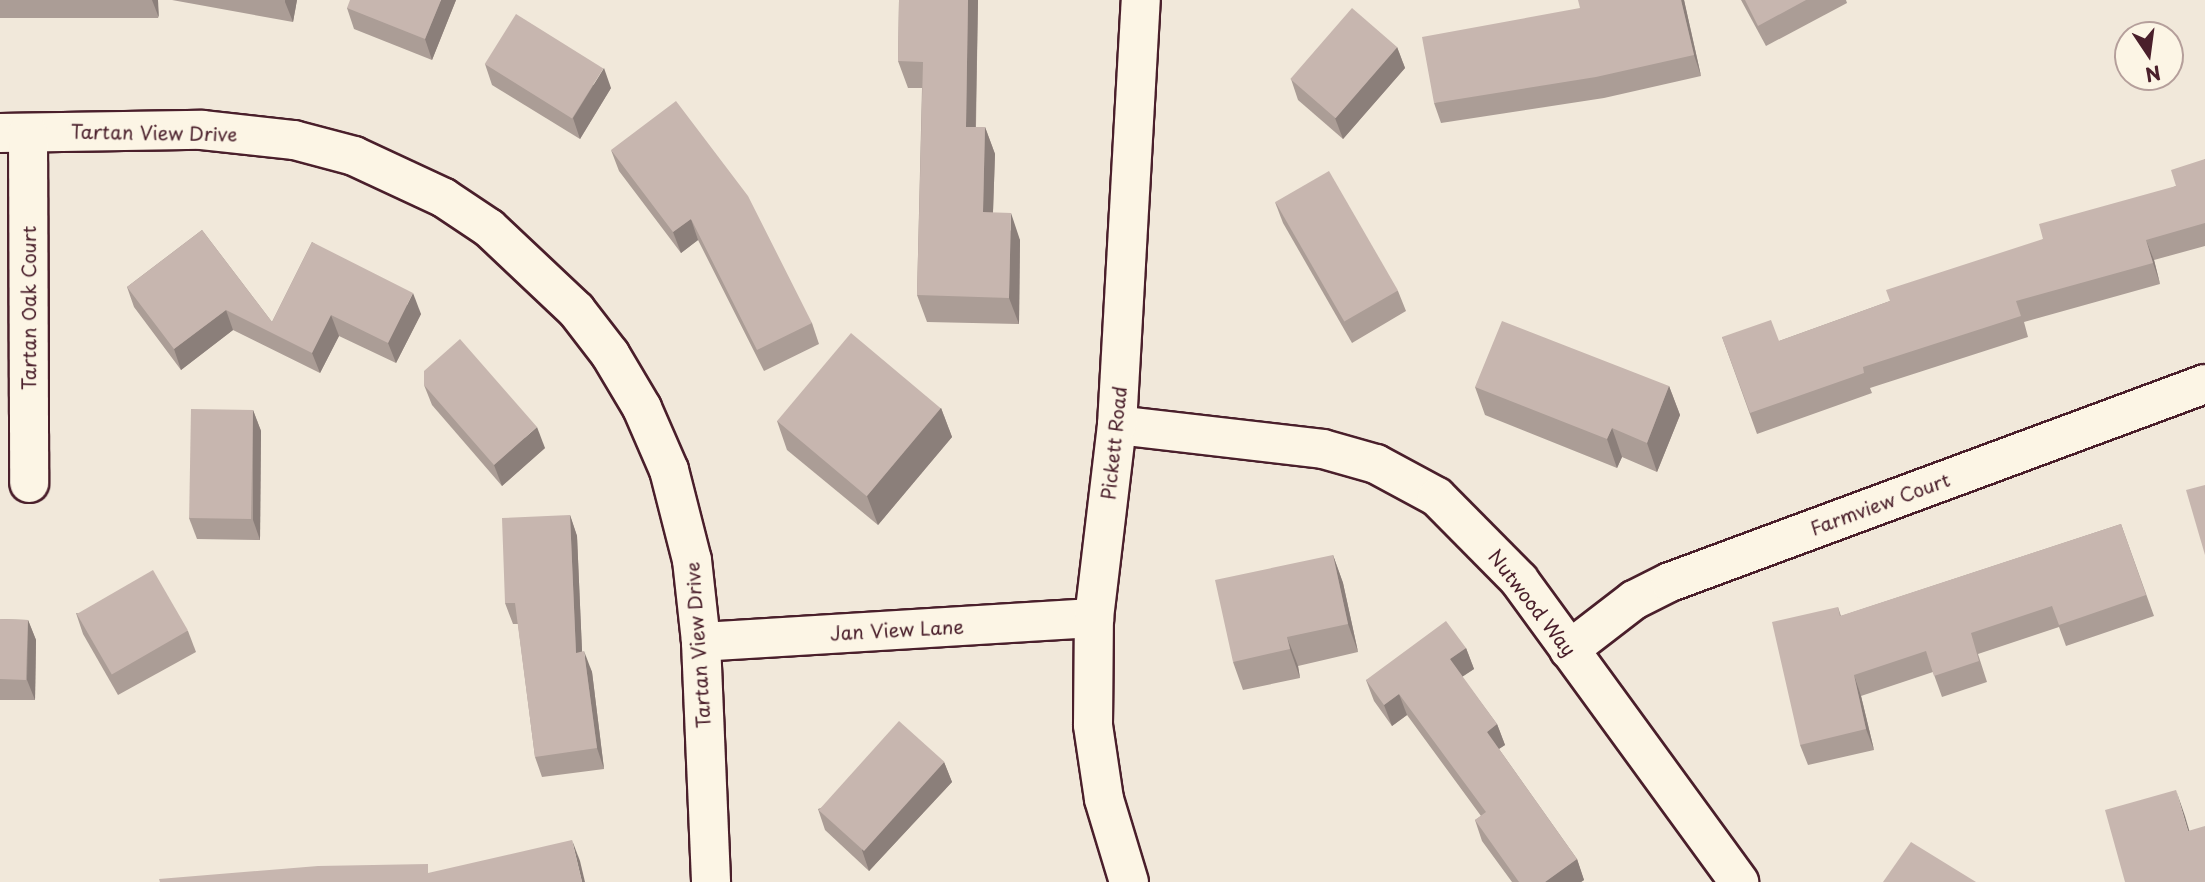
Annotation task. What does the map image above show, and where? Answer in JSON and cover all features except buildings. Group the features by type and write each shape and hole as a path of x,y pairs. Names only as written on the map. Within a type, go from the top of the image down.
{"street":[{"name":"Pickett Road","path":"1129,882 1104,799 1093,725 1094,618 1117,425 1142,0"},
{"name":"Tartan View Drive","path":"14,133 202,130 294,140 396,173 489,228 576,310 610,354 642,408 669,470 692,560 701,642 711,882"},
{"name":"Tartan Oak Court","path":"14,133 29,483"},
{"name":"Farmview Court","path":"1569,650 1634,600 1670,582 2205,384"},
{"name":"Nutwood Way","path":"1117,425 1323,449 1376,464 1418,485 1467,523 1519,580 1739,882"},
{"name":"Jan View Lane","path":"701,642 1094,618"}]}
